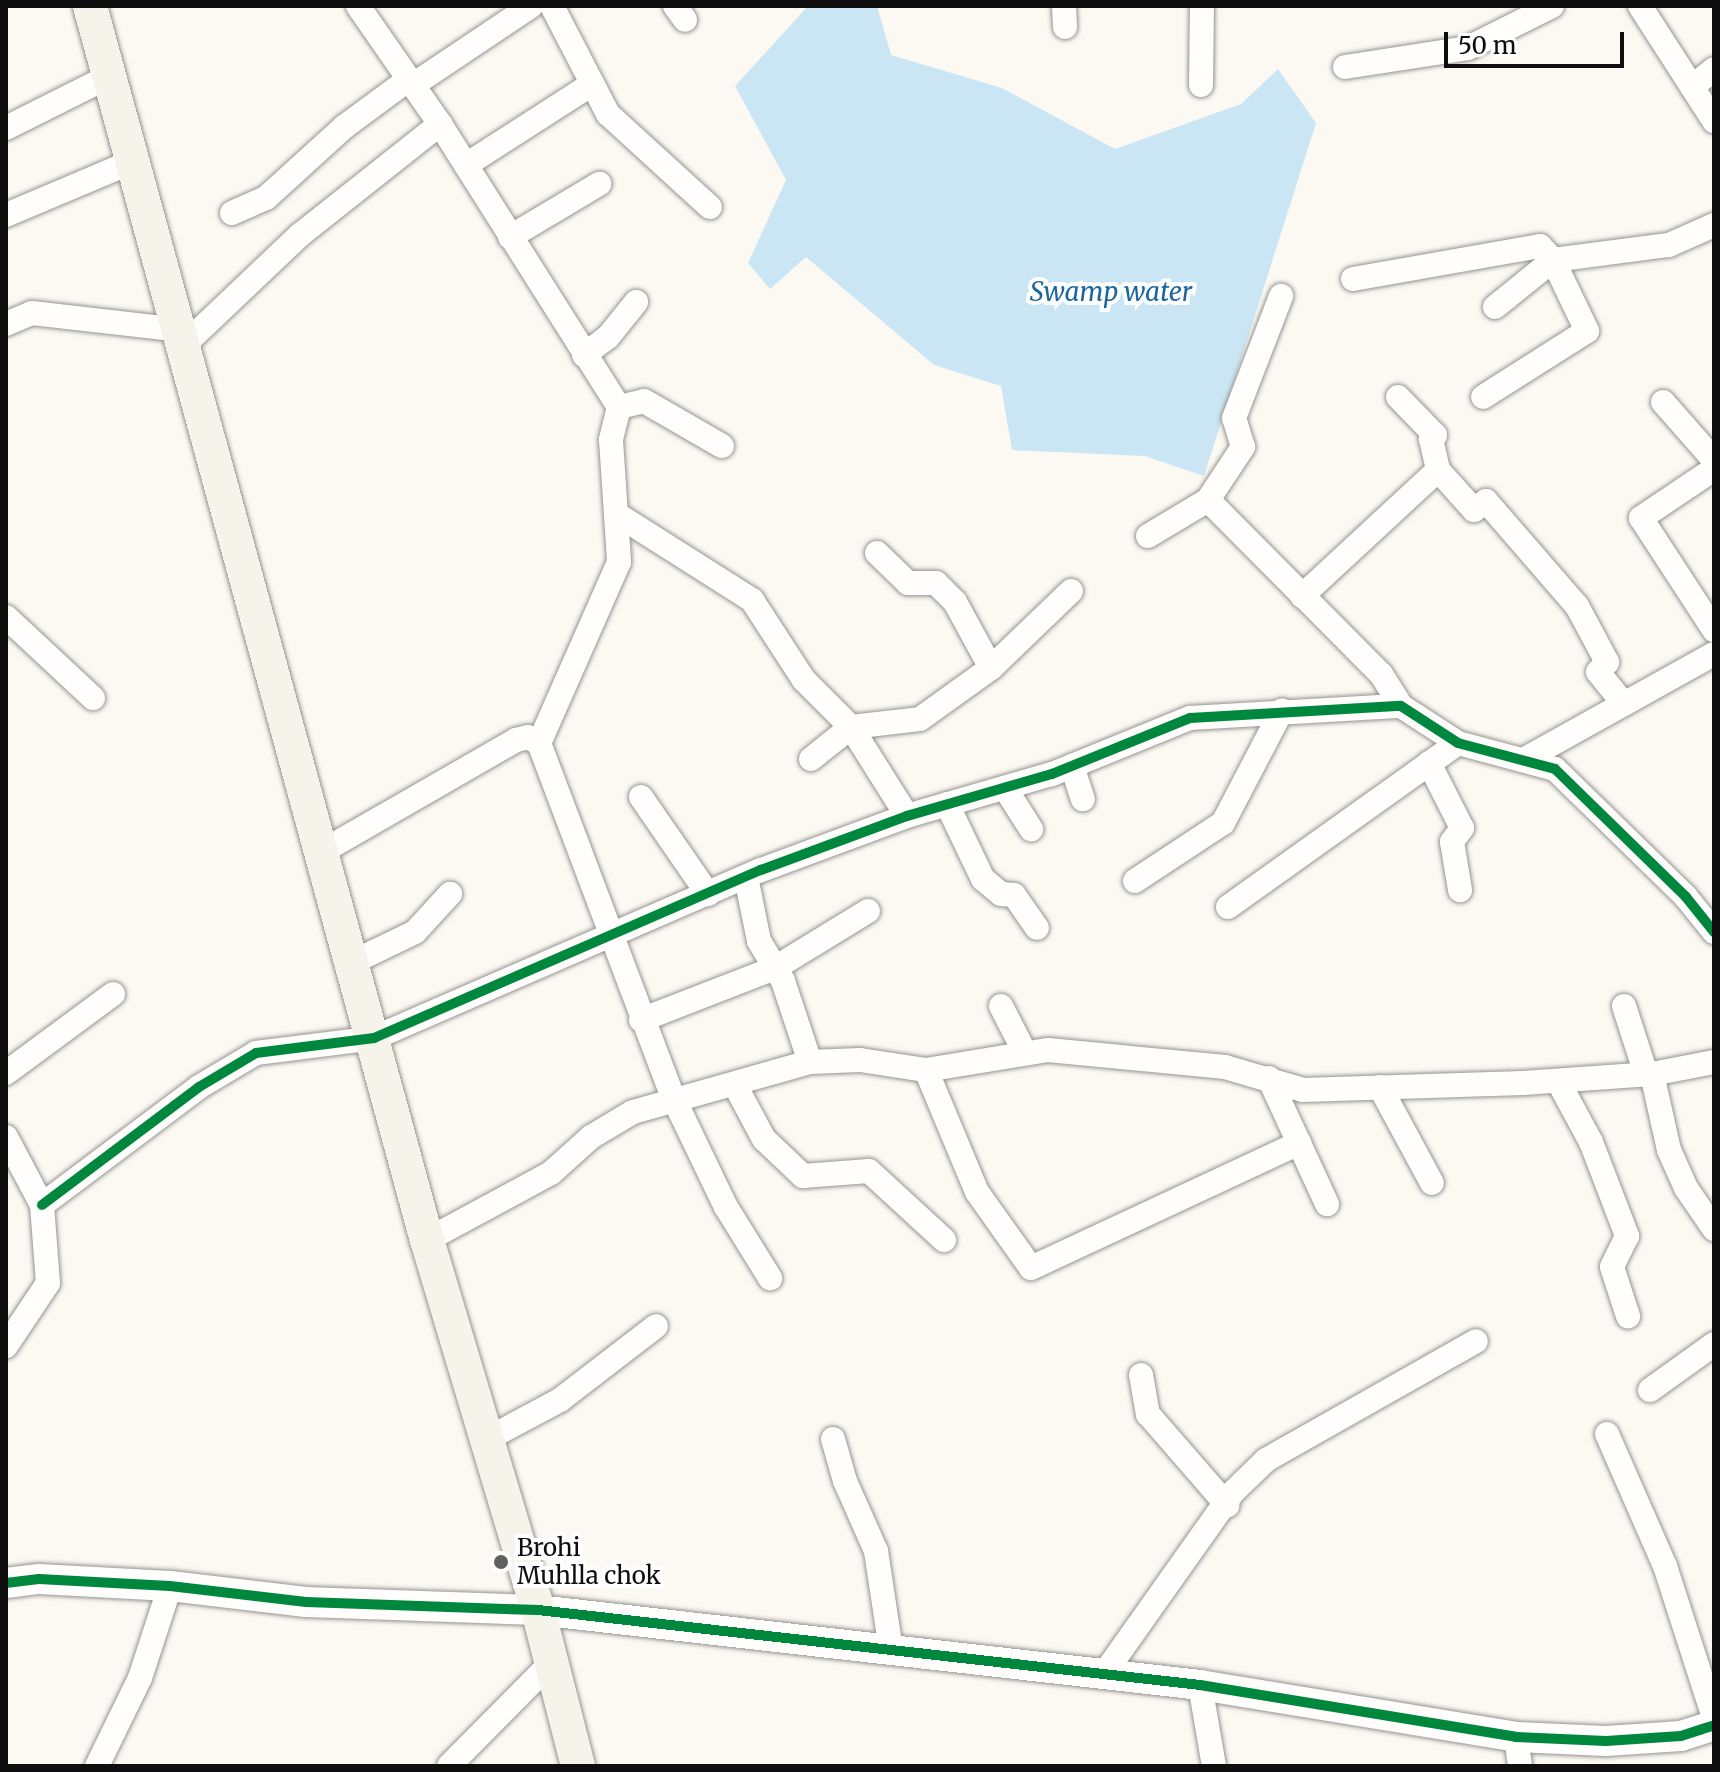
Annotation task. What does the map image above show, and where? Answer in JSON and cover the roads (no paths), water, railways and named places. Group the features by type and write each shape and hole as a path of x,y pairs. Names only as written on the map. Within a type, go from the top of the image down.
{"main road":[{"path":"90,6 183,337 427,1240 538,1610 578,1766"}],"street":[{"path":"358,6 440,124 619,407 611,440 619,562 539,743"},
{"path":"232,213 266,198 344,127 531,6"},
{"path":"552,6 592,84 627,135 710,207"},
{"path":"1201,85 1202,6"},
{"path":"1345,67 1468,48 1552,6"},
{"path":"1640,6 1714,121"},
{"path":"1692,87 1714,69"},
{"path":"6,128 110,76"},
{"path":"466,165 592,84"},
{"path":"6,324 32,313 183,337 300,235 440,124"},
{"path":"6,215 134,161"},
{"path":"510,237 599,184"},
{"path":"1495,307 1553,260 1610,248 1669,245 1714,225"},
{"path":"1353,279 1540,246 1553,260 1587,331 1483,397"},
{"path":"1148,536 1208,500 1243,447 1234,418 1281,296"},
{"path":"584,355 608,337 636,302"},
{"path":"1398,397 1435,435 1431,439 1438,470 1474,510 1486,501 1577,606 1607,662 1598,672 1624,704"},
{"path":"619,407 644,401 722,446"},
{"path":"1663,402 1714,460"},
{"path":"1714,469 1641,518 1714,630"},
{"path":"1302,596 1438,470"},
{"path":"1208,500 1381,674 1401,706 1458,743 1527,758 1555,769 1686,897 1714,932"},
{"path":"618,515 752,600 804,680 851,727 907,816"},
{"path":"877,553 908,583 936,583 955,602 991,668"},
{"path":"811,759 851,727 920,719 991,668 1071,591"},
{"path":"6,617 93,698"},
{"path":"1527,758 1714,654"},
{"path":"42,1205 199,1087 256,1053 374,1038 584,945 617,937 746,877 907,816 1072,766 1190,718 1282,710 1401,706"},
{"path":"1135,881 1223,823 1282,710"},
{"path":"323,851 516,740 528,737 539,743 617,937 641,1020 673,1097 726,1207 770,1278"},
{"path":"1228,907 1458,743"},
{"path":"1429,763 1462,828 1452,842 1460,890"},
{"path":"1072,766 1083,799"},
{"path":"1005,788 1031,829"},
{"path":"641,797 708,894"},
{"path":"947,804 983,879 1001,894 1014,895 1037,928"},
{"path":"746,877 759,941 775,968 810,1062"},
{"path":"353,962 415,932 450,894"},
{"path":"641,1020 775,968 868,911"},
{"path":"6,1073 113,994"},
{"path":"1001,1006 1025,1053"},
{"path":"1624,1006 1649,1074 1669,1150 1686,1188 1714,1229"},
{"path":"427,1240 551,1173 623,1118 673,1097 735,1085 810,1062 860,1060 926,1070 1048,1050 1172,1061 1269,1078 1303,1090 1558,1081 1649,1074 1714,1062"},
{"path":"926,1070 977,1192 1031,1268 1299,1143"},
{"path":"1269,1078 1327,1204"},
{"path":"1558,1081 1591,1142 1627,1236 1612,1267 1628,1316"},
{"path":"735,1085 764,1139 803,1176 869,1171 944,1240"},
{"path":"1380,1087 1432,1183"},
{"path":"6,1137 42,1205 48,1283 6,1346"},
{"path":"487,1439 560,1400 656,1326"},
{"path":"1104,1674 1227,1505 1232,1493 1266,1460 1476,1341"},
{"path":"1650,1390 1714,1344"},
{"path":"1141,1375 1148,1414 1227,1505"},
{"path":"1607,1434 1665,1566 1714,1718"},
{"path":"833,1439 876,1551 891,1650"},
{"path":"6,1583 39,1579 170,1586 306,1602 538,1610 1200,1685 1518,1752 1681,1736 1714,1725"},
{"path":"97,1766 140,1678 170,1586"},
{"path":"452,1765 550,1664"},
{"path":"1200,1685 1214,1766"}],"water":[{"name":"Swamp water","path":"808,6 877,6 891,55 1002,88 1115,149 1241,104 1278,69 1316,123 1204,476 1145,456 1012,450 1001,386 934,365 806,257 770,289 748,263 786,180 735,86"}],"place":[{"name":"Brohi Muhlla chok","path":"501,1562"}]}
